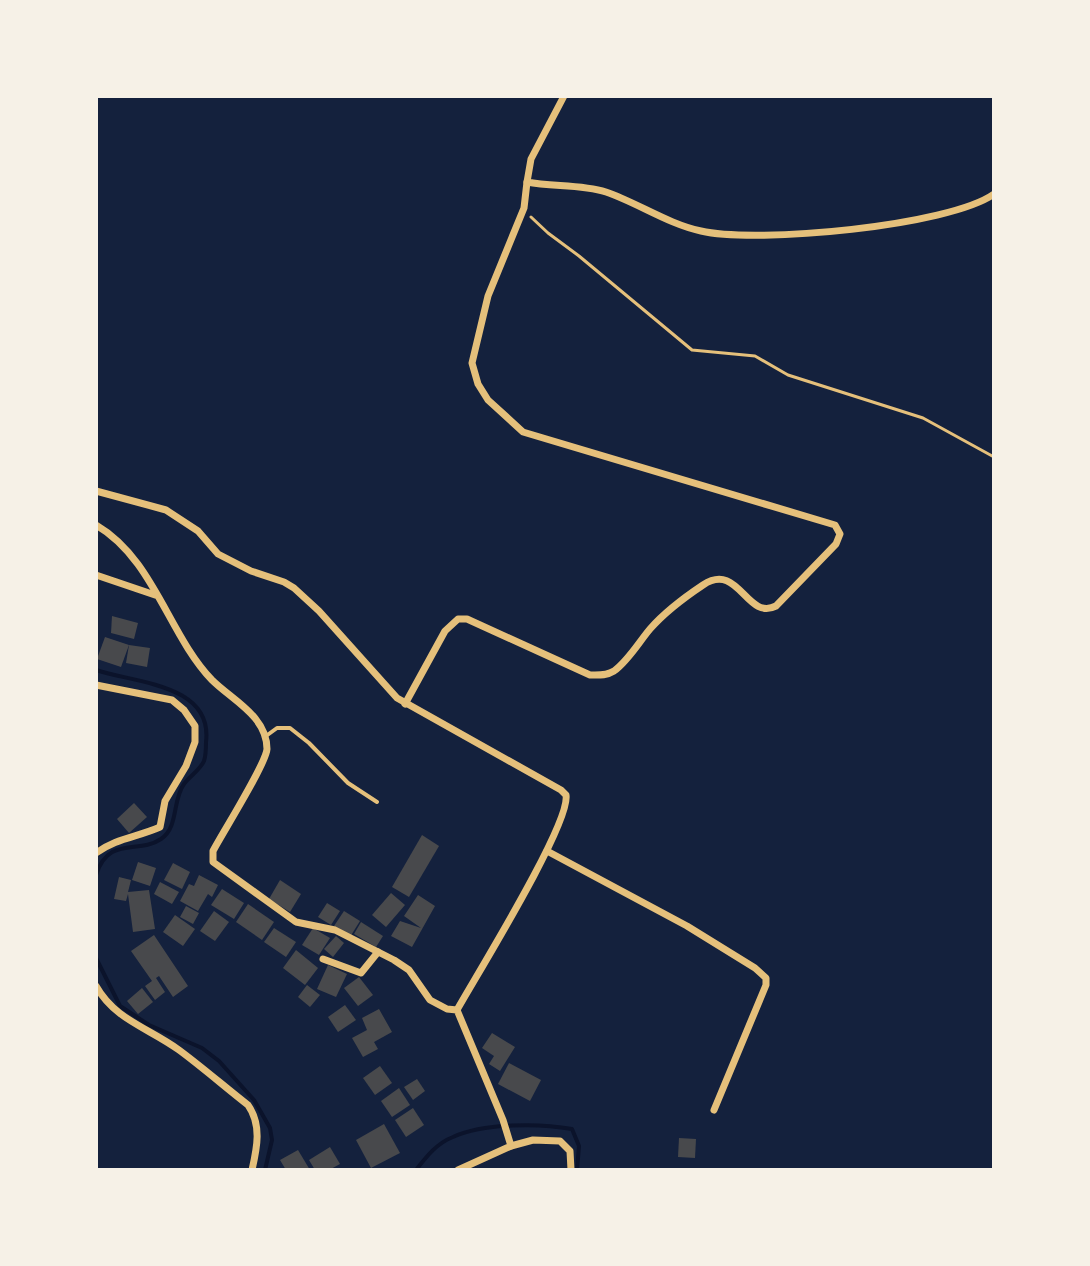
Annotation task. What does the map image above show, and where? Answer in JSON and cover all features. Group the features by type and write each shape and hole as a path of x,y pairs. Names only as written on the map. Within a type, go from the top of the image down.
{"street":[{"path":"405,704 445,631 458,619 467,619 590,675 603,675 614,671 654,625 703,585 717,578 722,578 742,592 758,608 776,606 836,544 840,534 835,525 523,432 488,400 478,384 472,363 488,296 524,208 531,159 564,96"},
{"path":"527,182 605,192 705,232 760,235 838,231 957,211 994,194"},
{"path":"96,491 166,510 198,531 218,554 294,588 319,611 397,698 566,795 566,808 547,851 457,1010"},
{"path":"96,525 111,534 131,556 203,669 256,718 266,736 267,751 262,766 213,851 213,862 296,922 335,930 409,970 430,1000 447,1009 457,1010"},
{"path":"96,575 157,596"},
{"path":"96,685 172,700 191,719 195,734 186,766 165,801 160,827 118,840 96,853"},
{"path":"547,851 687,926 766,978 766,985 714,1110"},
{"path":"323,959 361,973 378,952"},
{"path":"96,986 111,1008 127,1021 177,1049 248,1105 257,1127 257,1150 252,1170"},
{"path":"457,1010 497,1104 511,1146"},
{"path":"458,1170 511,1146 533,1140 560,1141 570,1151 571,1170"}],"lane":[{"path":"266,736 277,728 290,728 348,783 377,802"}],"path":[{"path":"524,208 548,233 692,350 755,356 788,375 923,418 994,457"}],"building":[{"path":"112,616 138,623 134,639 111,633"},
{"path":"105,637 129,645 121,667 97,659"},
{"path":"129,645 150,648 147,667 126,663"},
{"path":"134,803 147,817 129,833 117,819"},
{"path":"422,835 439,846 409,897 392,887"},
{"path":"138,862 156,868 150,886 132,880"},
{"path":"173,863 190,872 182,889 164,880"},
{"path":"199,875 218,885 212,897 208,894 198,911 180,901 189,884 194,886"},
{"path":"119,877 131,880 128,892 149,890 155,929 133,932 128,894 126,901 114,899"},
{"path":"280,880 301,894 290,912 269,899"},
{"path":"160,882 179,892 172,904 154,894"},
{"path":"222,889 244,903 234,919 211,905"},
{"path":"391,893 405,905 386,927 372,915"},
{"path":"418,895 435,906 412,947 391,936 400,921 421,928 404,916"},
{"path":"327,903 340,911 331,925 318,917"},
{"path":"248,904 274,922 262,940 236,922"},
{"path":"186,906 199,913 193,924 180,917"},
{"path":"214,911 229,922 215,941 200,931"},
{"path":"344,911 360,921 350,937 334,926"},
{"path":"175,915 195,929 183,946 163,932"},
{"path":"361,922 383,936 376,947 354,934"},
{"path":"274,928 296,942 286,957 264,942"},
{"path":"313,928 330,938 319,955 302,945"},
{"path":"154,935 188,986 173,997 159,976 156,978 165,992 155,1000 145,986 152,981 131,951"},
{"path":"336,936 344,943 333,957 324,949"},
{"path":"296,950 318,968 305,985 283,968"},
{"path":"328,965 347,974 336,997 317,989"},
{"path":"359,977 373,995 358,1006 344,988"},
{"path":"307,985 320,995 310,1007 298,997"},
{"path":"142,988 153,1002 138,1014 127,1001"},
{"path":"345,1005 356,1020 338,1032 328,1017"},
{"path":"379,1009 392,1032 374,1042 378,1049 363,1057 352,1038 367,1030 362,1018"},
{"path":"492,1033 515,1047 500,1071 489,1064 494,1056 482,1048"},
{"path":"509,1063 541,1080 530,1101 498,1084"},
{"path":"380,1066 392,1083 375,1095 363,1078"},
{"path":"417,1079 425,1091 413,1100 404,1087"},
{"path":"399,1088 410,1105 392,1117 381,1101"},
{"path":"413,1108 424,1125 406,1137 395,1120"},
{"path":"384,1124 400,1153 371,1168 356,1140"},
{"path":"679,1138 696,1139 695,1158 678,1157"},
{"path":"330,1147 340,1164 329,1170 315,1170 309,1160"},
{"path":"298,1150 310,1170 286,1170 280,1160"}],"waterway":[{"path":"96,670 150,683 185,697 197,708 205,723 206,742 204,761 180,790 167,834 152,844 116,850 108,855 96,875"},
{"path":"96,958 120,1006 149,1025 202,1048 219,1061 254,1100 270,1128 272,1140 265,1170"},
{"path":"416,1170 428,1155 453,1137 480,1129 528,1125 572,1129 579,1146 577,1170"}]}
